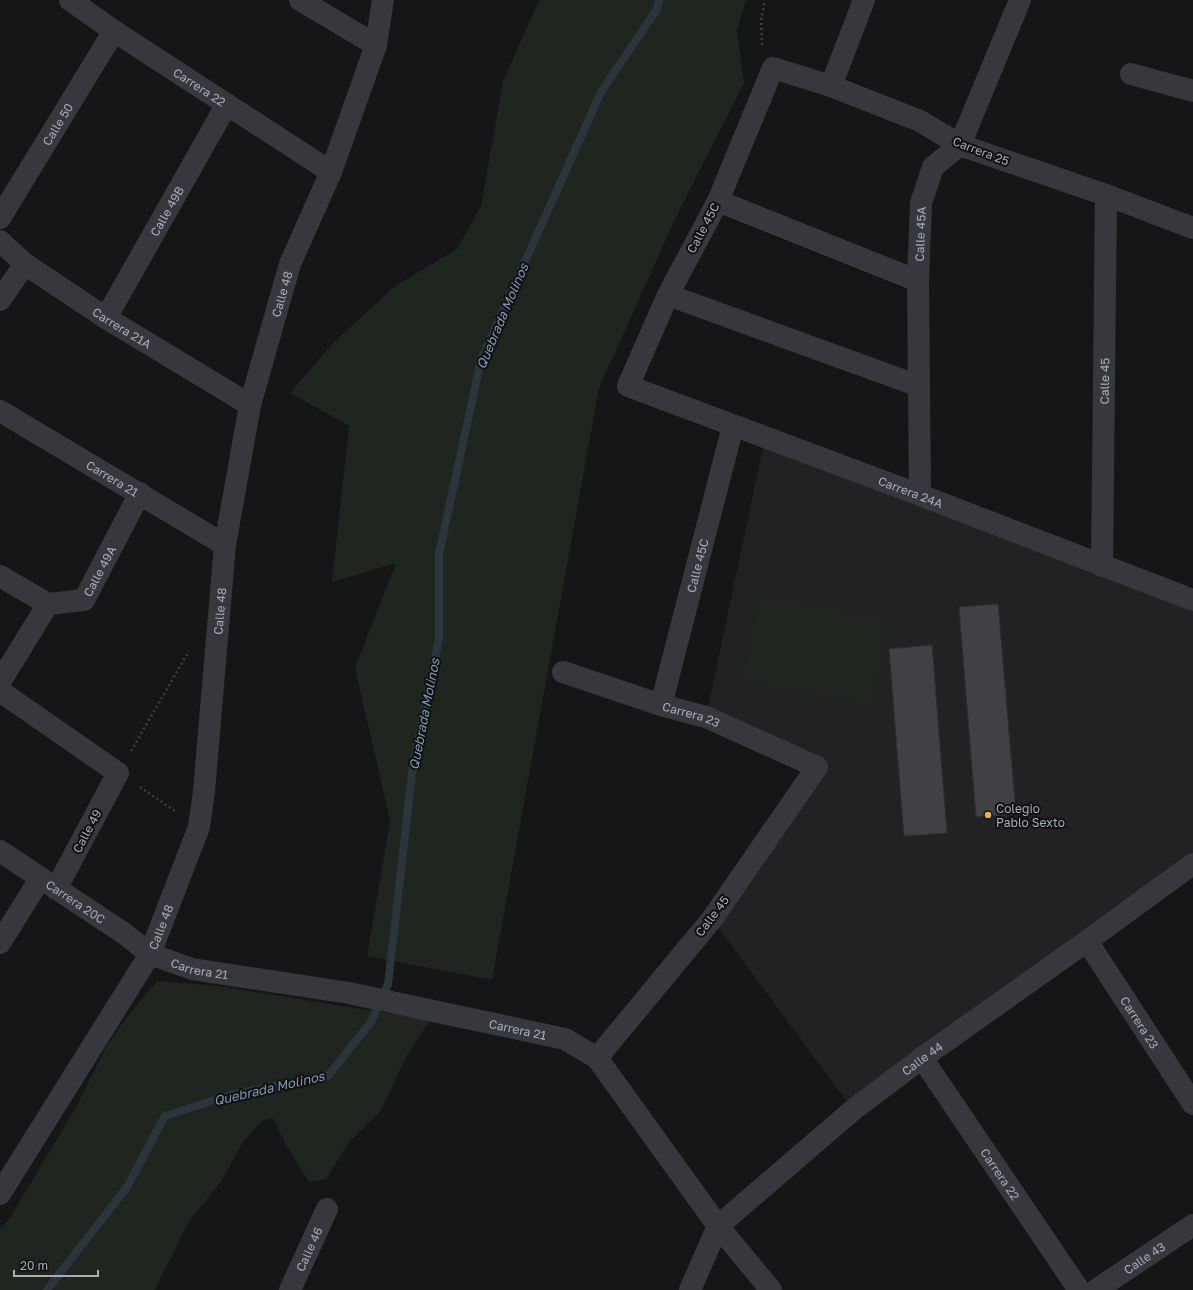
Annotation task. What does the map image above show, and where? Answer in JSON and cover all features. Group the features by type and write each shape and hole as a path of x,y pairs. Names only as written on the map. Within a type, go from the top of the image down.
{"street":[{"name":"Carrera 22","path":"70,0 114,31 331,172"},
{"path":"300,0 376,45"},
{"name":"Calle 48","path":"0,1194 150,954 199,827 225,544 250,405 290,264 331,172 376,45 383,0"},
{"path":"831,86 864,0"},
{"name":"Calle 45A","path":"920,495 918,281 921,203 933,167 960,145 1020,0"},
{"name":"Calle 50","path":"0,218 114,31"},
{"name":"Carrera 25","path":"773,68 831,86 920,122 960,145 1106,195 1193,228"},
{"name":"Calle 45C","path":"628,386 668,295 718,201 773,68"},
{"path":"1132,74 1193,91"},
{"name":"Calle 49B","path":"106,318 227,104"},
{"name":"Calle 45","path":"1102,566 1106,195"},
{"path":"718,201 918,281"},
{"name":"Carrera 21A","path":"0,241 25,264 106,318 250,405"},
{"path":"0,300 25,264"},
{"path":"668,295 919,386"},
{"name":"Carrera 24A","path":"628,386 920,495 1193,600"},
{"name":"Carrera 21","path":"0,410 225,544"},
{"name":"Calle 45C","path":"661,705 733,426"},
{"name":"Calle 49A","path":"48,604 84,600 140,493"},
{"path":"0,576 48,604 0,682"},
{"name":"Carrera 23","path":"563,672 661,705 706,716 817,767"},
{"path":"0,691 118,773"},
{"name":"Calle 45","path":"597,1058 712,919 817,767"},
{"name":"Calle 49","path":"0,943 48,884 118,773"},
{"name":"Carrera 20C","path":"0,851 125,934 150,954"},
{"name":"Calle 44","path":"690,1290 718,1226 853,1110 922,1058 1193,864"},
{"name":"Carrera 23","path":"1087,941 1193,1104"},
{"name":"Carrera 21","path":"150,954 192,969 349,993 565,1039 597,1058 718,1226 771,1290"},
{"name":"Carrera 22","path":"922,1058 1079,1290"},
{"name":"Calle 46","path":"290,1290 327,1208"},
{"name":"Calle 43","path":"1096,1290 1193,1225"}],"path":[{"path":"765,0 761,21 761,43 773,68"},
{"path":"189,650 118,773 199,827"}],"shaded area":[{"path":"539,0 746,0 737,31 744,83 677,215 599,388 492,980 367,956 390,821 355,668 396,563 332,582 349,426 290,393 333,343 395,286 457,249 481,206 503,81"},
{"name":"Colegio Pablo Sexto","path":"765,438 1193,600 1193,864 853,1110 712,919 816,767 706,717"},
{"path":"759,593 889,619 872,707 741,681"},
{"path":"157,981 219,986 430,1020 407,1055 380,1112 349,1142 326,1179 309,1182 286,1145 273,1118 263,1120 243,1142 222,1180 187,1224 155,1290 0,1290 0,1228 8,1221 75,1109 106,1047 126,1018"}],"building":[{"path":"998,604 1016,814 976,817 959,607"},
{"path":"932,645 947,833 904,836 889,649"}],"waterway":[{"name":"Quebrada Molinos","path":"47,1290 127,1187 165,1116 234,1094 328,1076 371,1022 388,984 413,765 439,639 439,554 481,360 601,92 657,9 659,0"}],"place":[{"name":"Colegio Pablo Sexto","path":"988,815"}]}
